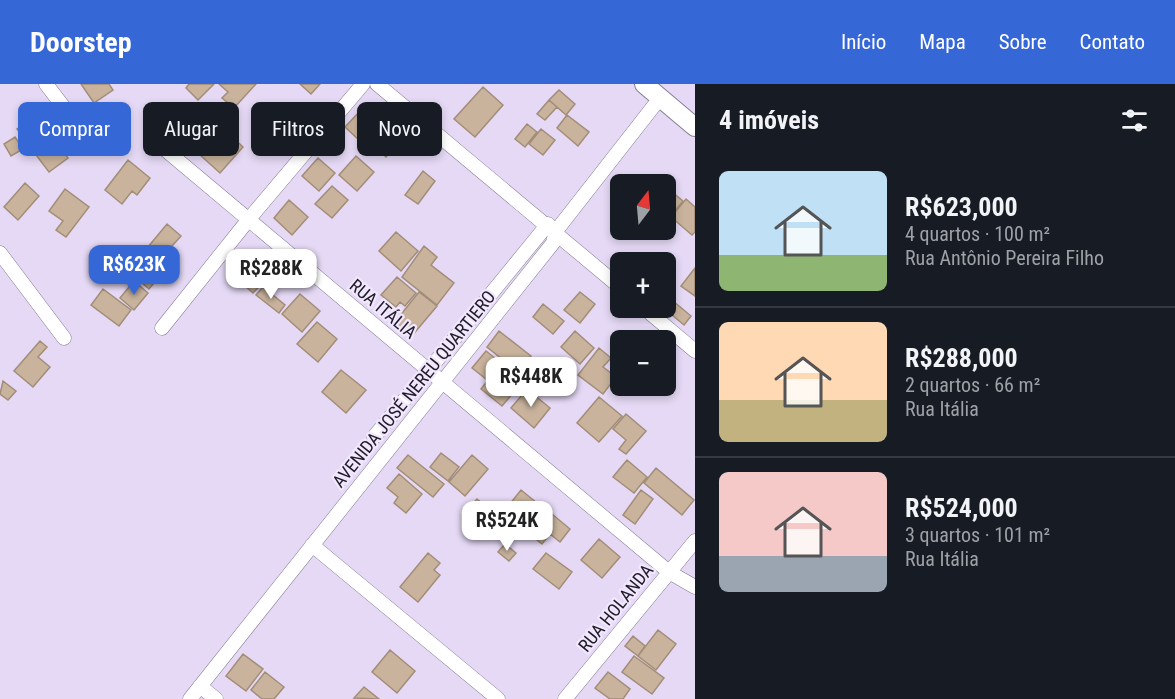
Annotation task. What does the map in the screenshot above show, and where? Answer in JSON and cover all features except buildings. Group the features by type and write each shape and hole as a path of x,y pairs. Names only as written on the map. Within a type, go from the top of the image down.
{"street":[{"path":"46,84 59,102"},
{"path":"162,328 249,219 363,84"},
{"path":"377,84 610,278"},
{"path":"644,84 695,127"},
{"name":"AVENIDA JOSÉ NEREU QUARTIERO","path":"374,437 660,98"},
{"name":"RUA ITÁLIA","path":"173,156 669,572 695,587"},
{"name":"AVENIDA JOSÉ NEREU QUARTIERO","path":"190,699 553,243 552,228"},
{"path":"0,253 64,338"},
{"path":"656,318 695,351"},
{"name":"RUA HOLANDA","path":"565,699 695,541"},
{"path":"312,545 498,699"},
{"path":"200,686 216,699"}]}
